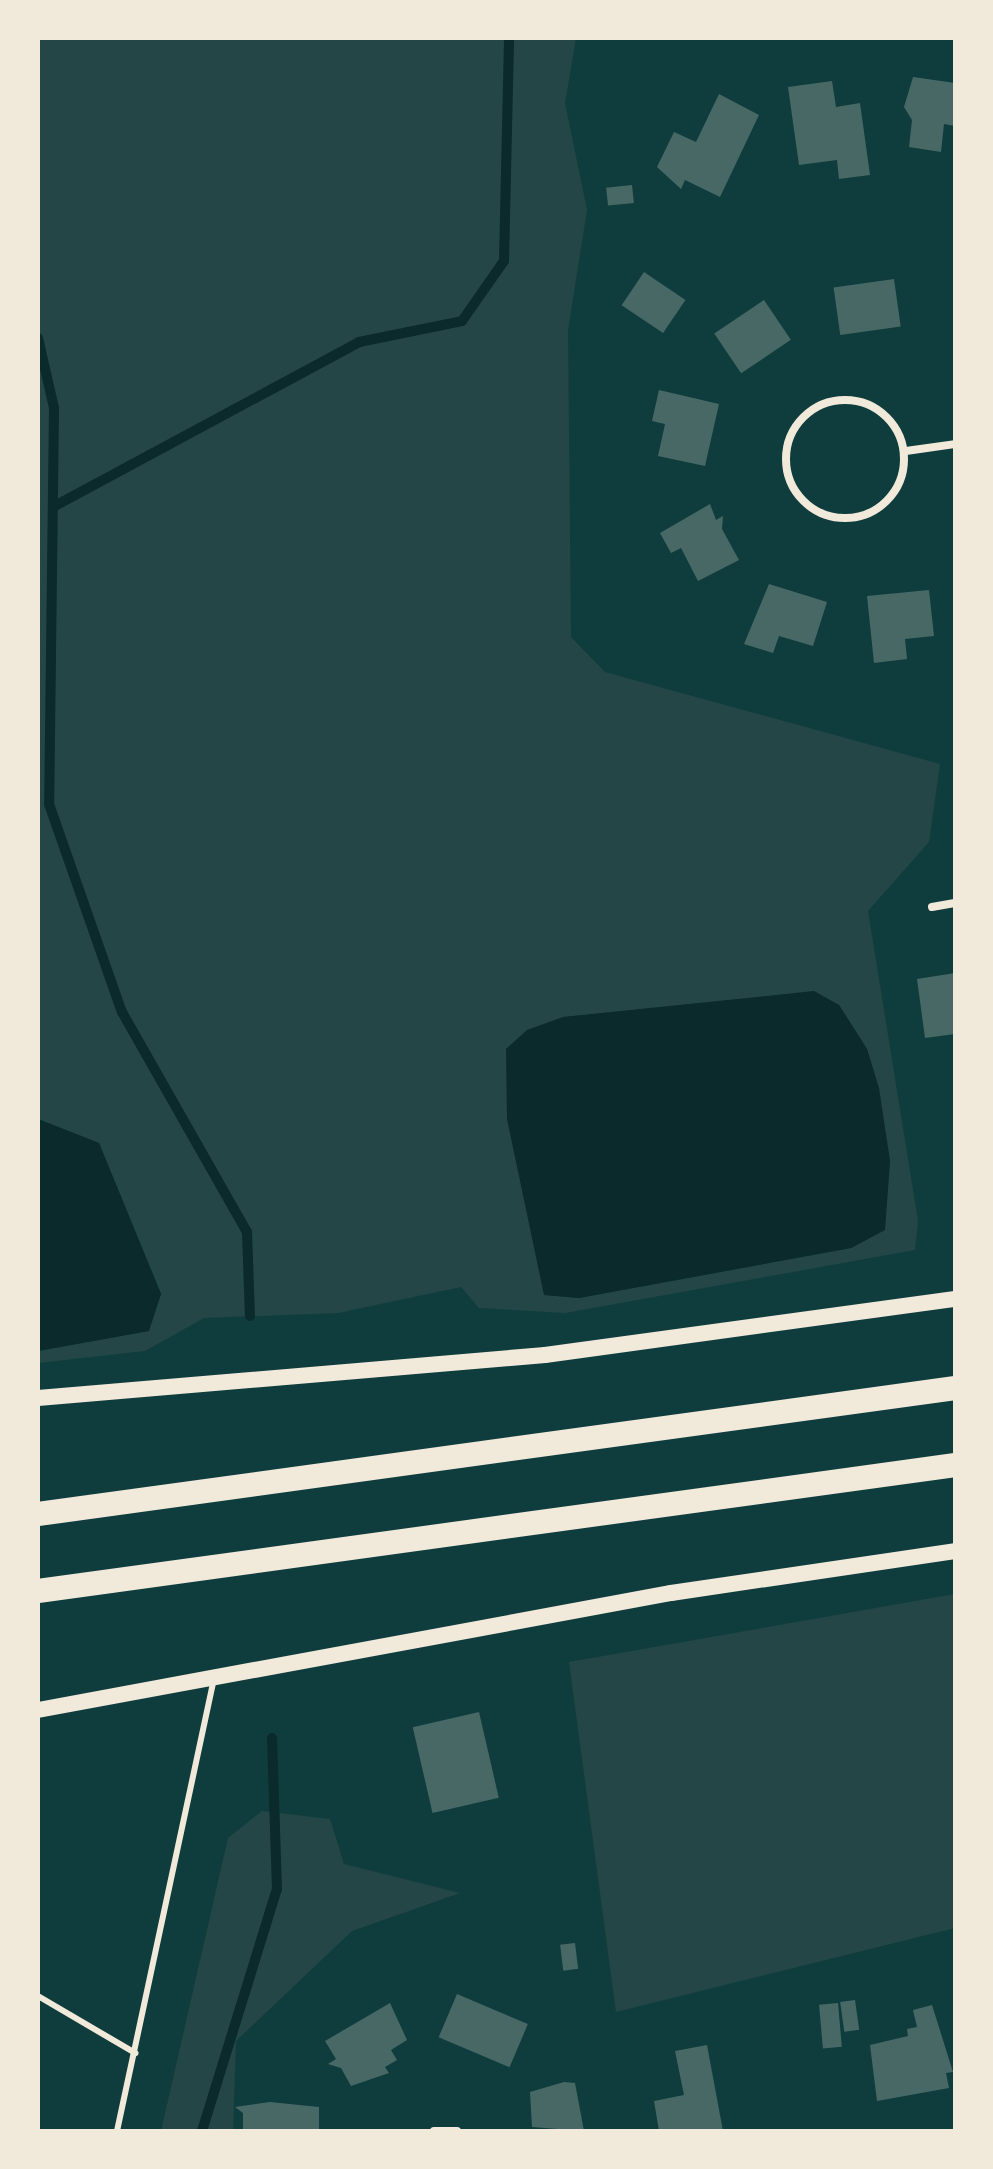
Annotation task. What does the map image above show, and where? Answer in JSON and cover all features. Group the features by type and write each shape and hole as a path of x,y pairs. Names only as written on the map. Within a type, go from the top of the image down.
{"highway":[{"path":"38,1514 955,1388"},
{"path":"38,1591 955,1465"}],"main road":[{"path":"38,1398 545,1355 955,1299"},
{"path":"38,1710 671,1593 955,1551"}],"street":[{"path":"857,398 890,417 906,451 899,488 872,514 834,519 801,500 785,467 792,429 819,404 857,398"},
{"path":"906,451 955,444"},
{"path":"932,907 955,903"},
{"path":"434,2131 457,2131"}],"lane":[{"path":"117,2131 214,1677"},
{"path":"38,1996 135,2053"}],"shaded area":[{"path":"38,38 576,38 565,103 587,210 568,330 571,637 605,672 940,764 929,842 868,911 918,1221 915,1250 565,1313 479,1308 461,1287 338,1313 204,1318 145,1351 38,1363 38,1351 148,1331 161,1294 99,1143 38,1119","holes":["802,995 839,1005 867,1049 890,1161 884,1230 851,1248 579,1298 545,1295 563,1017"]},
{"path":"814,991 839,1005 867,1049 879,1088 890,1161 885,1230 851,1248 579,1298 544,1295 507,1119 506,1049 527,1030 563,1017"},
{"path":"38,1119 99,1143 161,1294 149,1331 38,1351"},
{"path":"955,1594 955,1928 616,2012 569,1662"},
{"path":"262,1811 330,1819 344,1864 460,1893 352,1931 236,2041 233,2131 161,2131 228,1838"}],"building":[{"path":"913,77 955,83 955,126 944,124 941,152 909,147 912,120 904,107"},
{"path":"832,81 836,107 860,103 870,175 839,179 837,160 799,165 788,87"},
{"path":"719,94 759,115 720,197 685,180 681,189 657,167 674,132 696,142"},
{"path":"632,185 634,203 608,206 606,188"},
{"path":"644,272 685,300 663,333 622,305"},
{"path":"894,279 901,327 840,335 834,287"},
{"path":"764,300 791,340 741,373 714,334"},
{"path":"659,390 719,404 705,466 658,456 665,424 652,421"},
{"path":"710,504 716,520 723,516 722,529 739,560 698,581 681,548 671,553 660,533"},
{"path":"769,584 827,602 813,646 779,636 773,653 744,644"},
{"path":"929,590 934,636 905,639 907,659 874,663 867,596"},
{"path":"955,973 955,1034 925,1038 917,979"},
{"path":"479,1712 499,1798 433,1813 413,1727"},
{"path":"575,1943 578,1969 563,1971 560,1945"},
{"path":"457,1994 528,2024 510,2067 439,2037"},
{"path":"855,2000 859,2030 844,2032 840,2002"},
{"path":"390,2003 407,2040 391,2050 397,2060 385,2067 389,2073 351,2086 341,2068 328,2064 336,2059 325,2041"},
{"path":"838,2003 842,2047 823,2048 819,2005"},
{"path":"932,2005 953,2072 946,2073 949,2088 877,2101 870,2045 908,2036 907,2029 917,2027 913,2010"},
{"path":"707,2045 723,2131 659,2131 654,2101 684,2095 675,2051"},
{"path":"564,2082 575,2083 584,2131 532,2127 530,2092"},
{"path":"270,2102 319,2107 319,2131 243,2131 243,2113 235,2107"}],"waterway":[{"path":"53,507 359,342 462,321 504,261 509,38"},
{"path":"38,338 54,408 49,804 122,1012 247,1232 250,1316"},
{"path":"202,2131 277,1889 272,1738"}]}
